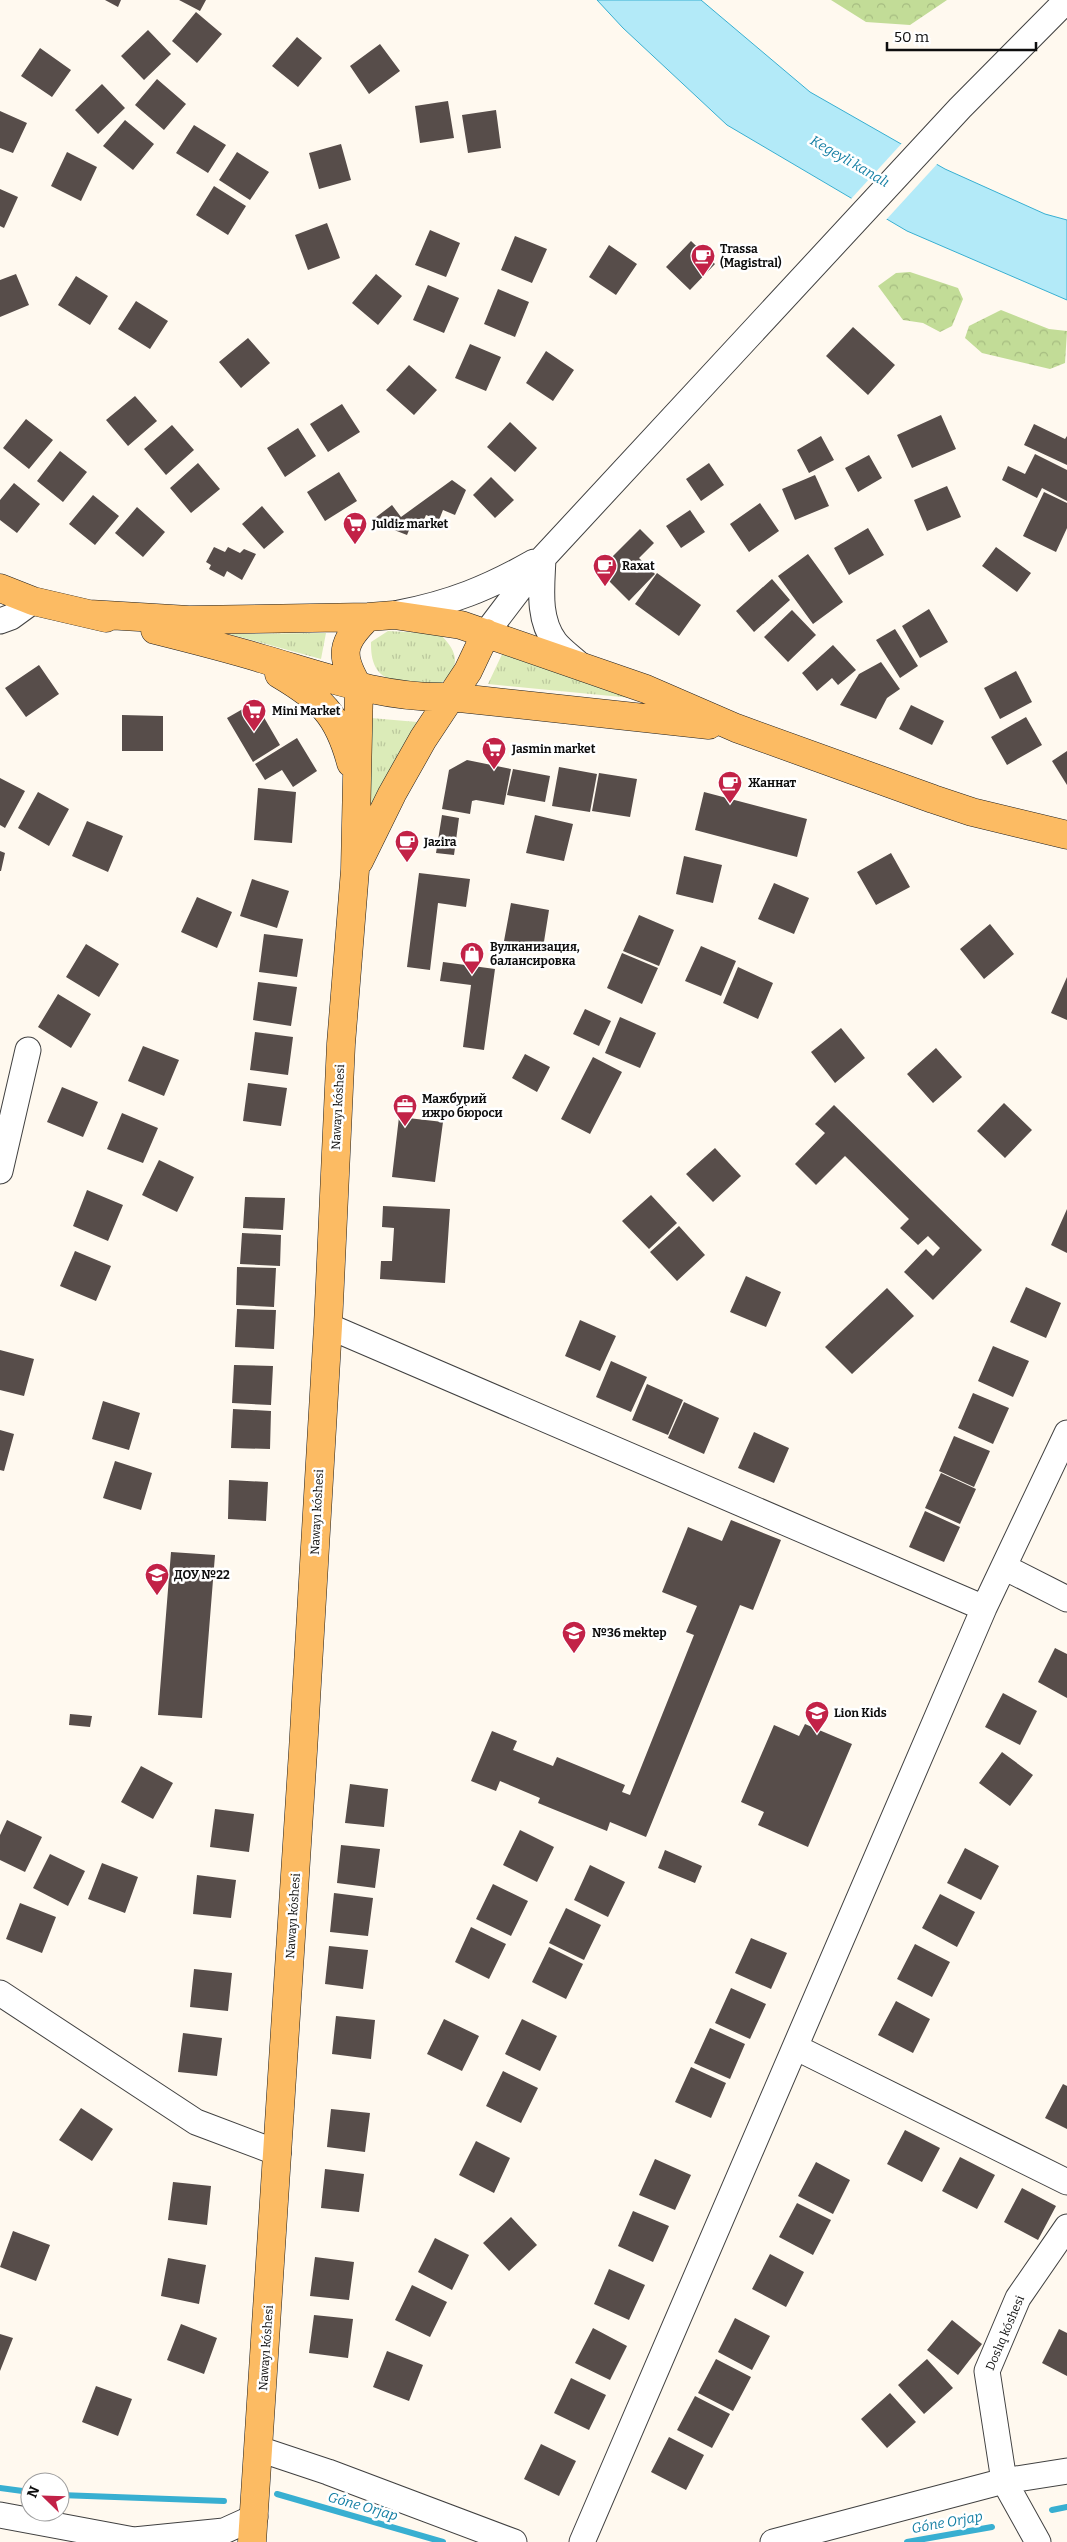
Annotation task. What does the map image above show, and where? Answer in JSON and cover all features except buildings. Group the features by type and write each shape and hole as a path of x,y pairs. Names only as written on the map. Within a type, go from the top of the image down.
{"main road":[{"path":"0,588 33,601 246,654 359,688 422,698 450,697 736,728"},
{"path":"89,614 190,620 381,616 435,619 486,633 646,689 736,728 964,809 1067,836"},
{"path":"359,688 346,667 346,650 352,633 381,616"},
{"path":"355,870 392,794 450,697 468,671 486,633"},
{"path":"246,654 309,692 332,715 346,743 358,788"},
{"name":"Nawayı kóshesi","path":"253,2530 278,2153 328,1326 341,1044 355,870 359,688"}],"street":[{"path":"486,633 543,558 960,108 1067,0"},
{"path":"381,616 430,607 493,586 543,558"},
{"path":"543,558 541,598 545,623 555,642 582,667"},
{"path":"0,621 33,601"},
{"path":"0,1170 28,1050"},
{"path":"328,1326 984,1608"},
{"path":"582,2542 984,1608 1067,1432"},
{"path":"1004,1567 1067,1599"},
{"path":"0,1993 196,2122 278,2153"},
{"path":"795,2047 1067,2182"},
{"name":"Doslıq kóshesi","path":"1004,2481 987,2371 1018,2298 1067,2227"},
{"path":"259,2449 328,2472 514,2542"},
{"path":"773,2542 1004,2481 1067,2471"},
{"path":"1004,2481 1038,2542"},
{"path":"0,2515 134,2540 253,2530"}],"green space":[{"path":"831,0 947,0 910,25 866,22"},
{"path":"910,272 958,288 963,299 952,326 940,332 923,323 903,320 878,286 896,273"},
{"path":"1001,310 1049,329 1067,331 1065,363 1050,369 982,353 965,338 969,326"},
{"path":"388,631 440,634 454,653 455,659 452,671 440,684 402,682 391,680 383,675 376,668 372,657 371,642"},
{"path":"326,633 321,659 229,634"},
{"path":"505,648 642,699 488,684"},
{"path":"371,718 417,722 371,807"}],"water":[{"name":"Kegeyli kanalı","path":"597,0 701,0 810,92 945,169 1045,214 1067,220 1067,300 907,231 727,125 623,28"}],"pier":[{"path":"903,142 939,162 885,221 850,200"}],"waterway":[{"name":"Góne Orjap","path":"0,2488 20,2491"},
{"name":"Góne Orjap","path":"277,2494 443,2542"},
{"name":"Góne Orjap","path":"70,2495 224,2501"},
{"name":"Góne Orjap","path":"1052,2510 1067,2507"},
{"name":"Góne Orjap","path":"907,2542 992,2527"}],"place":[{"name":"Trassa (Magistral)","path":"703,277"},
{"name":"Juldiz market","path":"355,545"},
{"name":"Raxat","path":"605,587"},
{"name":"Mini Market","path":"254,732"},
{"name":"Jasmin market","path":"494,770"},
{"name":"Жаннат","path":"730,804"},
{"name":"Jazira","path":"407,863"},
{"name":"Вулканизация, балансировка","path":"472,975"},
{"name":"Мажбурий ижро бюроси","path":"405,1127"},
{"name":"ДОУ №22","path":"157,1596"},
{"name":"№36 mektep","path":"574,1654"},
{"name":"Lion Kids","path":"817,1734"}]}
